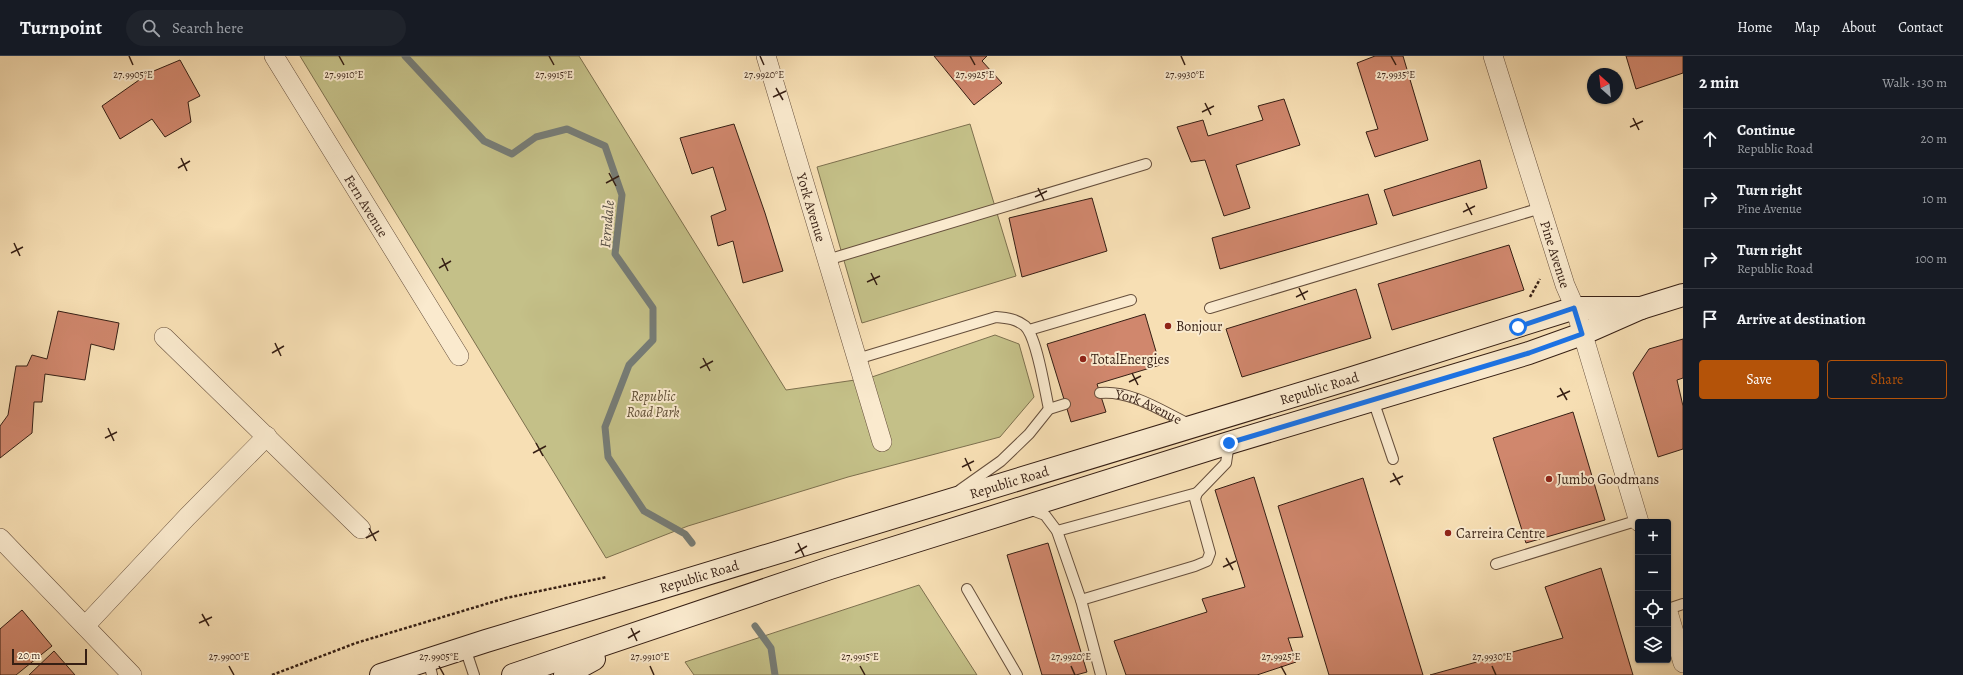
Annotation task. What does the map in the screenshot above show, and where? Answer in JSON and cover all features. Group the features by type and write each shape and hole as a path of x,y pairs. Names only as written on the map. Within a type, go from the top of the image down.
{"main road":[{"name":"Republic Road","path":"513,675 657,625 1024,507 1229,443 1529,353 1582,334 1641,308 1683,295"},
{"name":"Republic Road","path":"381,675 430,667 465,648 1518,327 1574,308 1641,308"},
{"path":"565,675 657,625"}],"street":[{"name":"Fern Avenue","path":"274,56 459,356"},
{"name":"York Avenue","path":"766,56 882,442"},
{"name":"Pine Avenue","path":"1493,56 1565,285 1574,308 1638,519"},
{"path":"164,337 361,529"},
{"path":"85,626 187,517 267,436"},
{"path":"0,538 132,675"},
{"path":"1671,621 1683,663"}],"lane":[{"path":"827,260 1146,164"},
{"path":"1210,308 1541,208"},
{"path":"1029,330 1131,300"},
{"path":"857,359 996,318 1013,319 1029,330 1032,336 1049,409"},
{"name":"York Avenue","path":"1100,393 1113,392 1134,398 1195,426"},
{"path":"1373,400 1393,460"},
{"path":"941,503 1001,461 1029,434 1049,409 1065,404"},
{"path":"1081,600 1195,566 1207,561 1210,553 1195,499 1197,493 1226,463 1229,443"},
{"path":"1057,531 1197,493"},
{"path":"1024,507 1045,515 1057,531 1081,600 1101,675"},
{"path":"1496,564 1635,522"},
{"path":"966,590 1017,675"},
{"path":"1671,609 1683,604"},
{"path":"465,648 474,675"}],"green space":[{"name":"Republic Road Park","path":"300,56 579,56 786,390 869,378 995,335 1019,344 1034,397 1000,437 848,477 688,526 606,558"},
{"path":"970,124 1016,276 862,323 817,167"},
{"path":"919,585 977,675 694,675 685,662"}],"building":[{"path":"934,56 987,56 982,61 1002,83 974,105"},
{"path":"1375,56 1403,56 1428,140 1375,157 1366,132 1378,129 1357,63"},
{"path":"1626,56 1683,56 1683,73 1636,89"},
{"path":"180,60 200,96 188,102 191,122 165,137 152,119 120,139 102,106 149,73"},
{"path":"1284,99 1300,145 1236,165 1250,208 1224,216 1205,160 1191,162 1177,127 1203,120 1208,136 1263,120 1258,106"},
{"path":"734,124 765,213 783,271 743,283 733,241 718,246 711,216 726,210 713,167 692,174 680,138"},
{"path":"1480,160 1487,188 1393,216 1384,190"},
{"path":"1368,194 1377,224 1220,269 1212,238"},
{"path":"1092,198 1107,251 1022,277 1009,218"},
{"path":"1509,245 1524,290 1392,330 1378,284"},
{"path":"1356,289 1371,338 1242,377 1226,329"},
{"path":"58,311 119,323 114,350 91,344 85,380 45,374 42,402 34,402 32,433 0,458 0,426 8,415 16,366 27,366 32,355 47,359"},
{"path":"1145,314 1160,365 1097,384 1106,412 1071,422 1047,344"},
{"path":"1683,339 1683,378 1677,380 1683,406 1683,449 1658,457 1633,373 1649,349"},
{"name":"Jumbo Goodmans","path":"1573,412 1605,520 1526,543 1493,438"},
{"path":"1254,477 1303,637 1288,638 1296,662 1257,675 1126,675 1114,641 1207,612 1202,599 1245,587 1215,490"},
{"path":"1363,478 1423,675 1329,675 1278,506"},
{"path":"1048,543 1087,672 1076,675 1042,675 1007,555"},
{"path":"1601,568 1633,675 1430,675 1563,638 1545,587"},
{"path":"22,610 52,646 16,675 0,675 0,629"},
{"path":"54,651 75,675 29,675"}],"waterway":[{"name":"Ferndale","path":"405,56 484,141 512,154 536,137 567,129 605,146 622,195 615,254 653,308 653,340 629,365 605,427 608,457 644,511 685,534 692,543"},
{"name":"Ferndale","path":"755,626 771,648 775,675"}],"place":[{"name":"Bonjour","path":"1168,326"},
{"name":"TotalEnergies","path":"1083,359"},
{"name":"Jumbo Goodmans","path":"1549,479"},
{"name":"Carreira Centre","path":"1448,533"}],"route":[{"path":"1229,443 1529,353 1582,334 1574,308 1518,327"}]}
